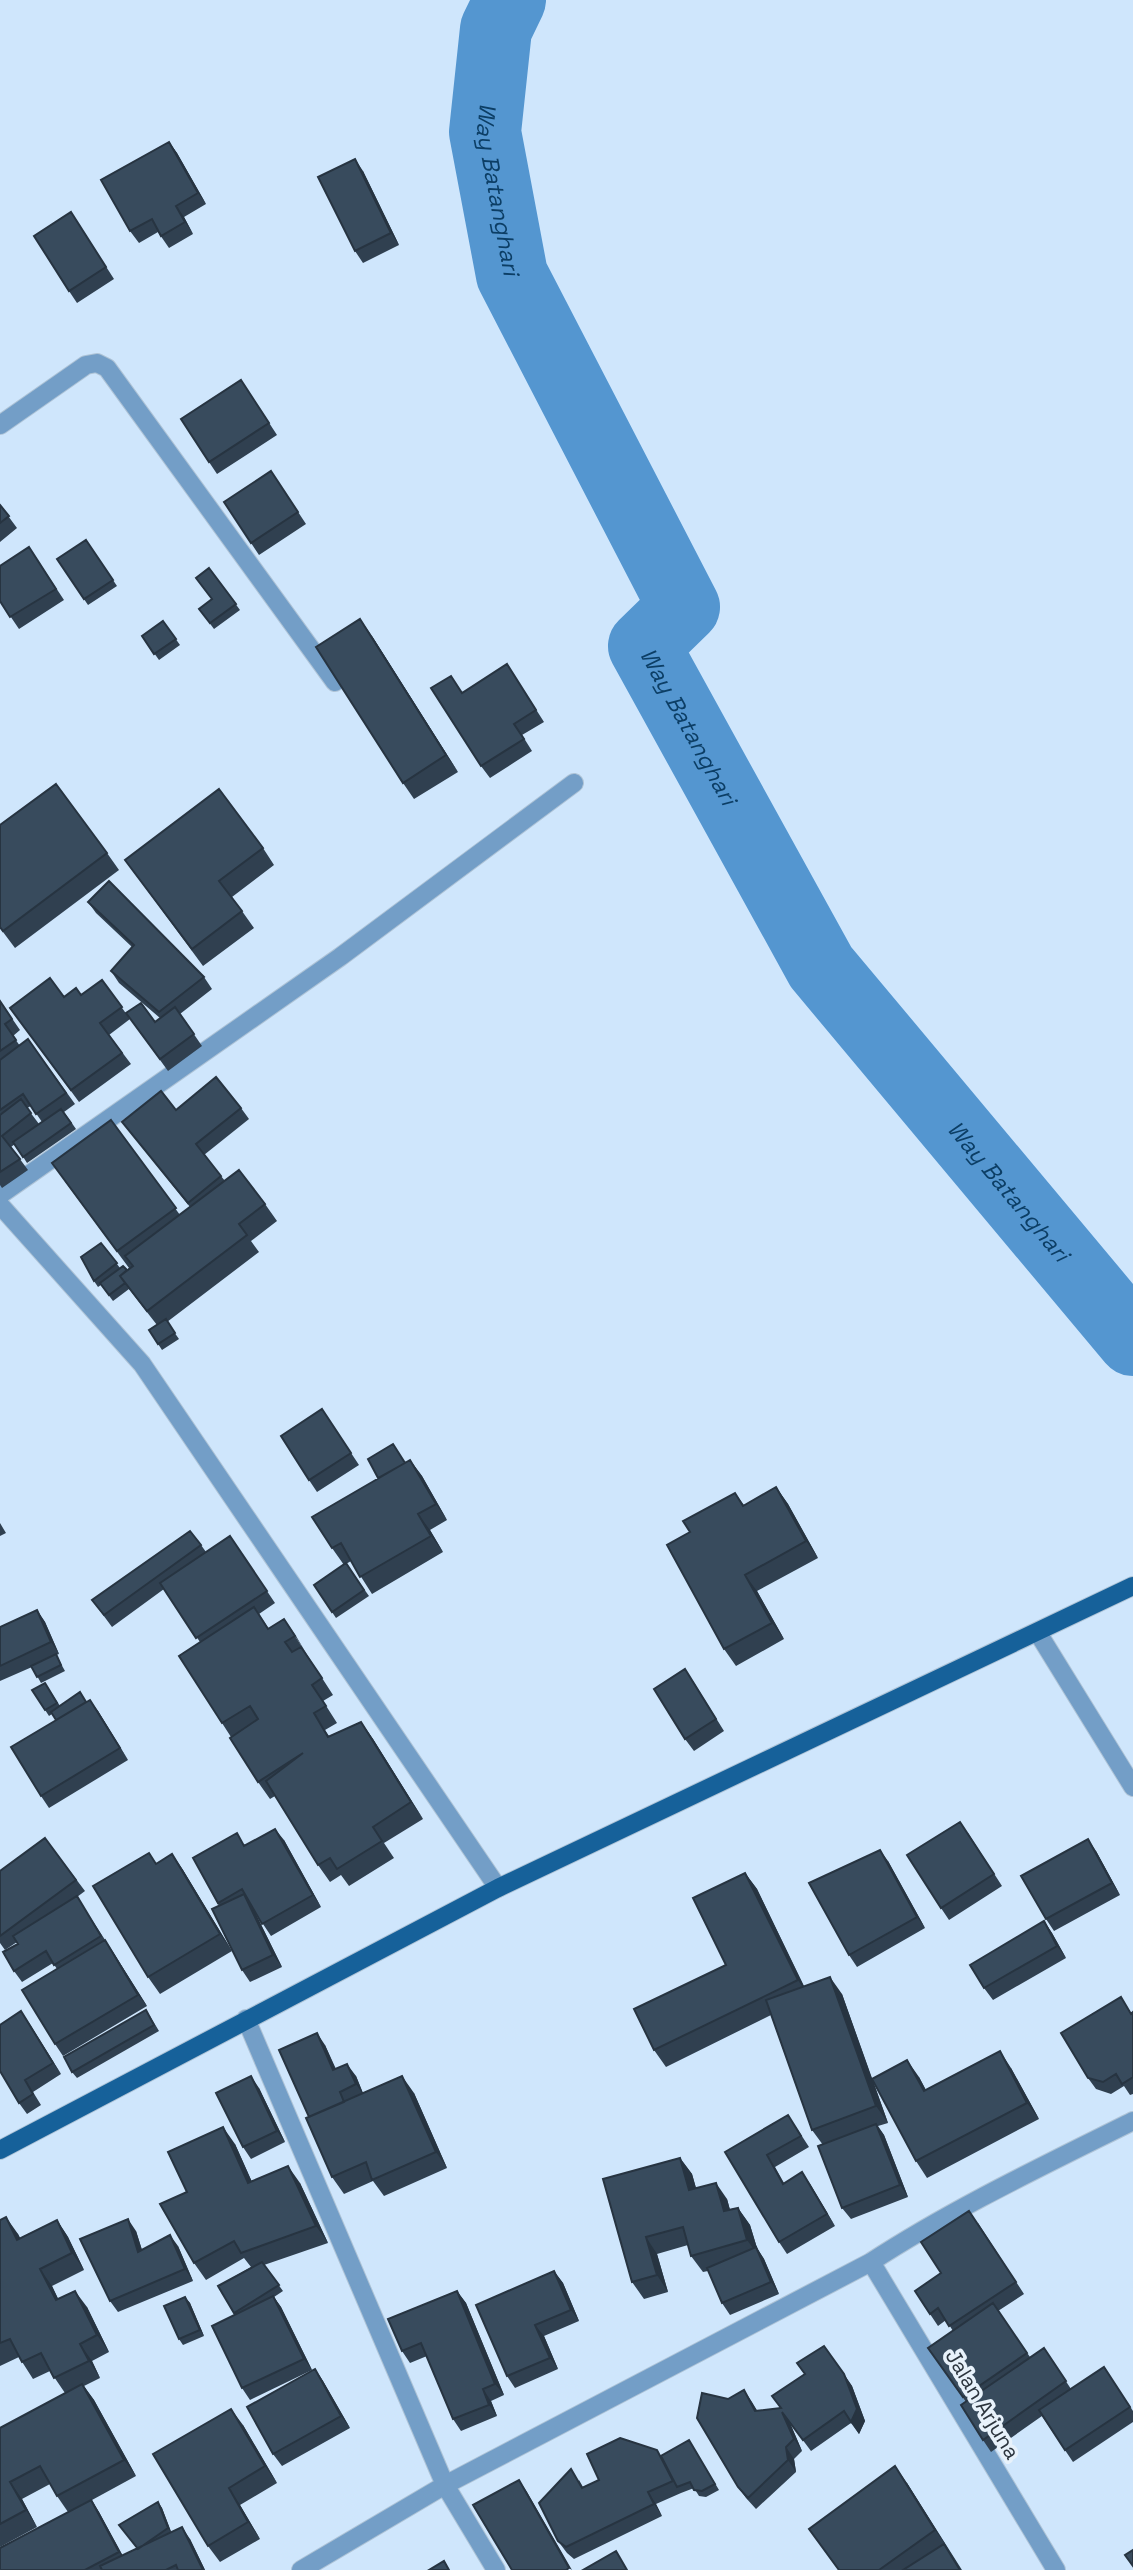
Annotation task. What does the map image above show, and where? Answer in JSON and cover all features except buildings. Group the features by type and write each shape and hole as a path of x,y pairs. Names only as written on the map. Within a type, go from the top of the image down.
{"main road":[{"path":"0,2150 498,1888 1133,1586"}],"street":[{"path":"0,425 86,365 97,363 107,368 335,682"},
{"path":"0,1195 340,957 574,783"},
{"path":"0,1205 142,1364 498,1888"},
{"path":"1038,1633 1133,1787"},
{"path":"246,2019 445,2485 496,2570"},
{"path":"301,2570 445,2485 871,2262 982,2197 1133,2121"},
{"name":"Jalan Arjuna","path":"871,2262 1056,2570"}],"waterway":[{"name":"Way Batanghari","path":"510,0 496,29 485,132 512,275 684,607 644,646 821,967 1133,1340"}]}
